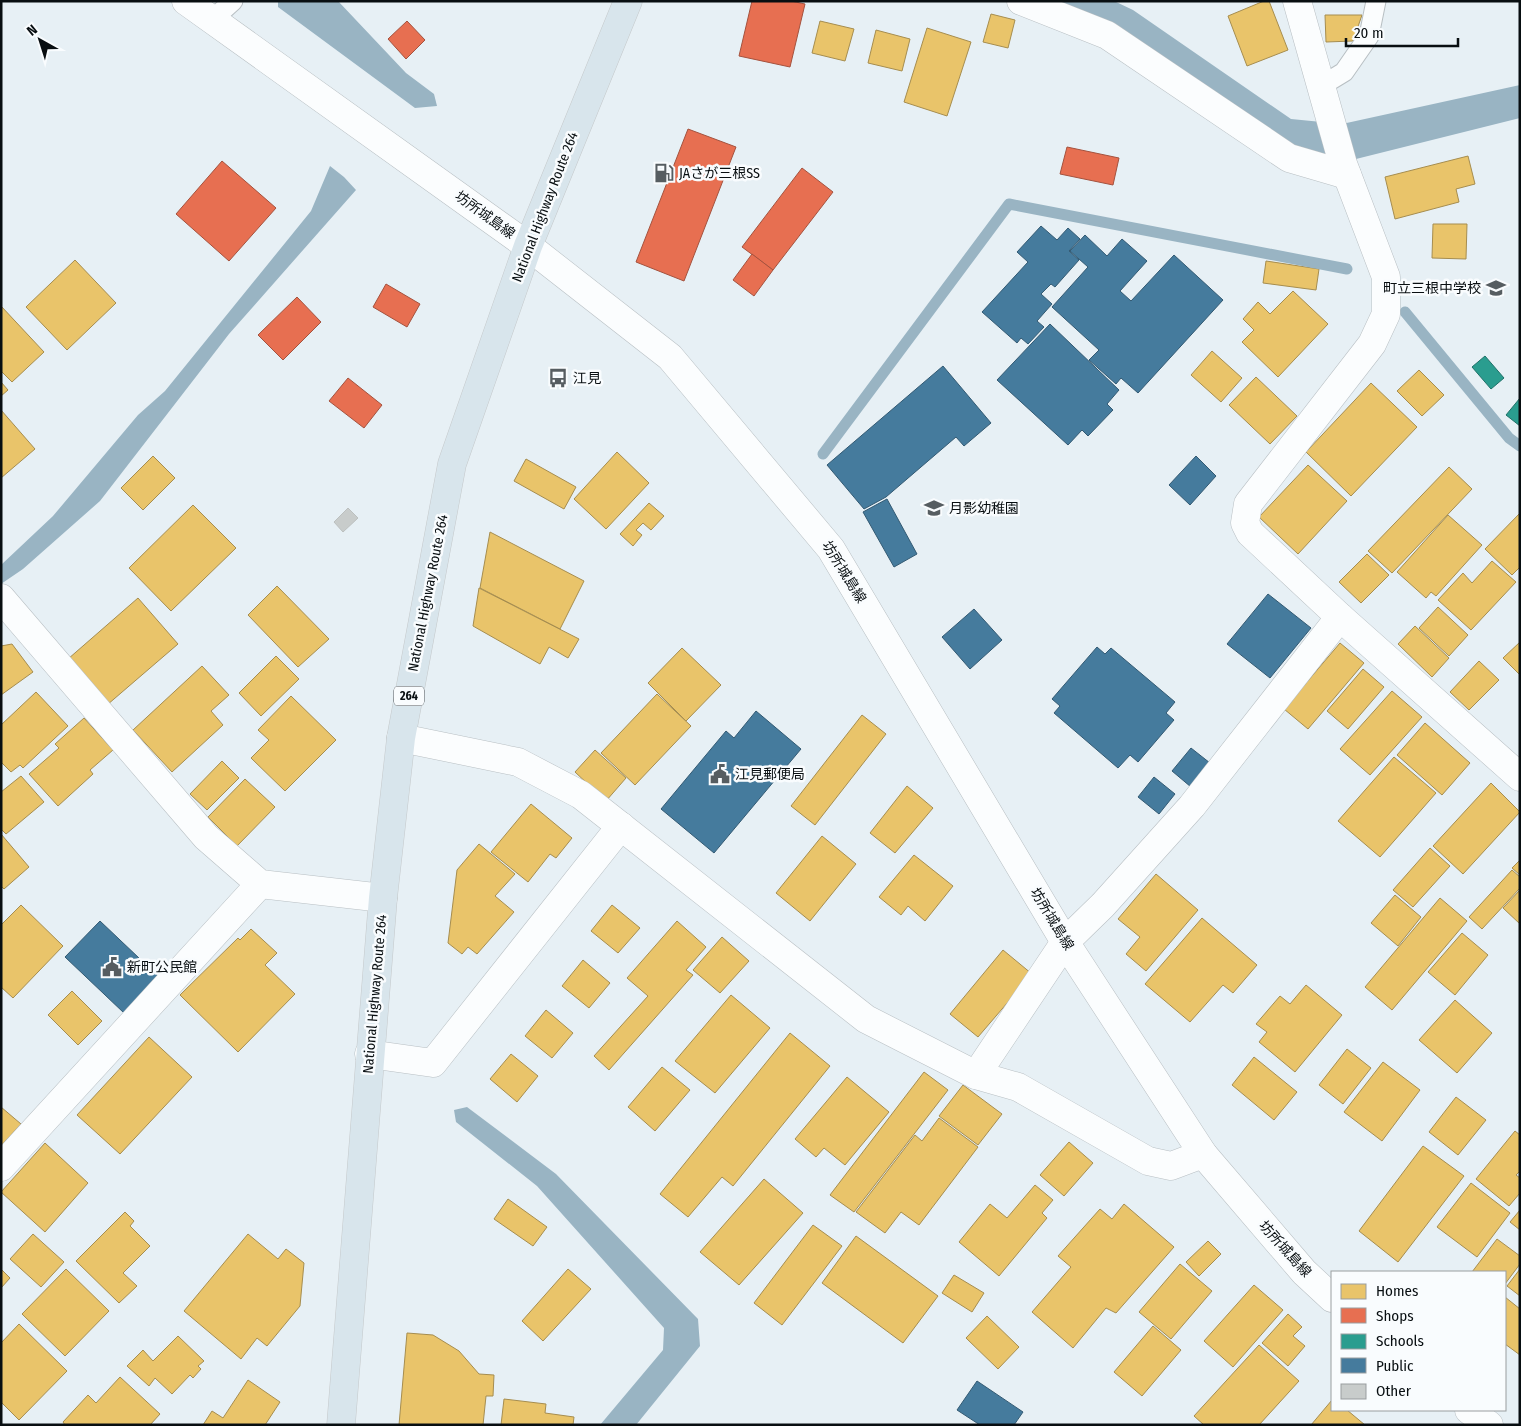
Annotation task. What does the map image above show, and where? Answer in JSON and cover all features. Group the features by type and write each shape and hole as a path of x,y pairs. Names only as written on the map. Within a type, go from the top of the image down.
{"highway":[{"name":"National Highway Route 264","path":"341,1425 369,1054 383,898 401,738 452,464 528,246 628,1"}],"street":[{"name":"坊所城島線","path":"186,1 528,246 670,357 831,549 1065,942 1203,1154 1304,1272 1331,1297"},
{"path":"1021,1 1107,35 1289,158 1345,169"},
{"path":"1297,1 1345,169 1386,277 1386,314 1372,344 1248,504 1245,523 1250,533 1340,617 1520,777"},
{"path":"1,598 206,837 260,884 383,898"},
{"path":"976,1075 1065,942 1103,905 1192,806 1340,617"},
{"path":"401,738 518,762 581,795 866,1019 976,1075 1018,1086 1148,1161 1170,1166 1203,1154"},
{"path":"369,1054 433,1063 621,826"},
{"path":"1,1167 260,884"},
{"path":"1470,1411 1489,1425"}],"lane":[{"path":"212,20 233,1"},
{"path":"1323,96 1344,72 1369,36 1376,1"}],"water":[{"path":"278,1 338,1 406,73 434,94 437,106 415,108 278,7"},
{"path":"1057,1 1114,1 1133,10 1291,119 1342,124 1520,85 1520,118 1336,164 1303,156"},
{"path":"330,166 356,190 229,334 100,501 23,569 1,584 1,565 53,516 138,415 165,391 311,211"},
{"path":"467,1107 556,1174 698,1319 700,1346 636,1425 600,1425 663,1350 664,1328 537,1186 456,1122 454,1110"}],"building: Homes":[{"path":"1264,1 1269,1 1288,50 1247,66 1228,16"},
{"path":"991,14 1015,20 1008,48 983,42"},
{"path":"1325,15 1362,15 1353,41 1326,42"},
{"path":"820,21 854,29 845,61 812,53"},
{"path":"927,28 971,42 947,116 904,102"},
{"path":"876,30 910,39 902,71 868,63"},
{"path":"1468,156 1475,184 1456,189 1459,202 1395,219 1385,177"},
{"path":"1433,224 1467,224 1466,259 1432,258"},
{"path":"75,260 116,303 67,350 26,307"},
{"path":"1266,261 1319,269 1316,290 1263,283"},
{"path":"1293,291 1328,324 1278,377 1242,342 1254,330 1243,319 1258,302 1270,314"},
{"path":"1,306 44,352 12,382 1,371"},
{"path":"1212,351 1242,378 1221,402 1191,375"},
{"path":"1419,370 1444,395 1422,416 1397,391"},
{"path":"1256,377 1297,416 1270,444 1229,405"},
{"path":"1,382 8,390 1,396"},
{"path":"1371,383 1417,427 1351,496 1306,452"},
{"path":"1,410 35,449 1,478"},
{"path":"617,452 649,483 606,529 574,499"},
{"path":"153,456 175,478 143,510 121,488"},
{"path":"526,459 576,487 564,509 514,481"},
{"path":"1308,465 1347,501 1298,554 1259,517"},
{"path":"1449,467 1472,489 1392,573 1368,551"},
{"path":"649,503 664,516 651,530 643,523 636,530 642,535 633,546 620,534"},
{"path":"193,505 236,548 171,611 129,568"},
{"path":"1520,513 1520,567 1512,575 1485,549"},
{"path":"1448,515 1482,545 1436,596 1431,592 1426,598 1397,572"},
{"path":"490,532 584,581 560,629 480,588"},
{"path":"1367,554 1389,575 1361,603 1339,582"},
{"path":"1492,561 1516,582 1471,630 1438,600 1463,573 1472,583"},
{"path":"277,586 329,639 298,667 248,615"},
{"path":"479,588 579,639 568,658 549,647 540,664 473,626"},
{"path":"138,598 178,644 107,705 68,659"},
{"path":"1438,607 1468,635 1449,656 1419,628"},
{"path":"1415,626 1449,658 1432,677 1398,644"},
{"path":"1520,642 1520,675 1503,658"},
{"path":"1340,643 1364,663 1308,729 1284,709"},
{"path":"12,644 33,672 1,695 1,646"},
{"path":"682,648 721,685 686,721 648,683"},
{"path":"276,656 299,679 261,716 239,693"},
{"path":"1479,661 1499,680 1469,710 1450,692"},
{"path":"202,666 229,695 211,711 223,725 172,772 133,730"},
{"path":"1363,669 1384,687 1348,729 1327,711"},
{"path":"1392,691 1422,717 1370,775 1340,749"},
{"path":"36,692 68,726 23,768 20,765 11,772 1,763 1,725"},
{"path":"657,694 691,726 635,785 601,753"},
{"path":"291,696 336,740 285,791 251,758 269,740 258,730"},
{"path":"862,715 886,734 815,825 791,806"},
{"path":"84,718 113,750 90,770 93,774 58,806 29,774 59,748 55,744"},
{"path":"1425,723 1470,763 1442,795 1397,755"},
{"path":"595,750 626,778 606,801 575,772"},
{"path":"1394,757 1436,793 1380,857 1338,821"},
{"path":"222,761 239,778 207,810 190,794"},
{"path":"21,776 44,802 6,834 1,829 1,792"},
{"path":"245,779 275,807 237,846 208,817"},
{"path":"1491,783 1520,812 1463,874 1433,846"},
{"path":"907,786 933,808 895,853 870,833"},
{"path":"531,804 572,838 556,858 550,854 528,882 491,852"},
{"path":"1,834 29,867 4,889 1,886"},
{"path":"822,836 856,864 810,921 776,893"},
{"path":"479,844 515,874 495,896 514,912 477,954 468,947 462,954 448,943 457,870"},
{"path":"1430,848 1450,866 1413,907 1393,890"},
{"path":"914,855 953,886 925,921 908,906 901,915 879,897"},
{"path":"1520,860 1520,875 1512,868"},
{"path":"1512,870 1520,877 1520,888 1482,929 1469,917"},
{"path":"1156,874 1198,910 1146,971 1126,954 1140,937 1118,919"},
{"path":"1520,890 1520,924 1503,908"},
{"path":"1395,895 1421,917 1398,946 1371,923"},
{"path":"1440,898 1467,921 1392,1010 1365,987"},
{"path":"21,905 63,946 13,998 1,987 1,925"},
{"path":"612,905 640,928 618,953 591,931"},
{"path":"1202,918 1257,965 1233,993 1223,985 1190,1022 1145,984"},
{"path":"677,921 706,947 686,970 693,975 609,1070 594,1056 648,996 627,978"},
{"path":"251,929 277,953 265,965 295,994 238,1052 180,995 238,938 240,940"},
{"path":"1462,933 1488,955 1455,995 1428,972"},
{"path":"722,937 749,961 720,993 693,970"},
{"path":"1003,950 1032,974 978,1037 950,1014"},
{"path":"583,960 610,983 589,1008 562,986"},
{"path":"1306,985 1342,1015 1295,1072 1259,1042 1267,1032 1256,1024 1280,996 1290,1004"},
{"path":"72,991 102,1021 78,1045 48,1015"},
{"path":"731,995 770,1028 715,1093 675,1061"},
{"path":"1455,1000 1492,1033 1457,1073 1419,1040"},
{"path":"546,1010 573,1033 552,1058 525,1036"},
{"path":"790,1033 830,1066 733,1186 722,1177 688,1217 660,1194"},
{"path":"149,1037 192,1077 120,1154 77,1115"},
{"path":"1347,1049 1371,1068 1343,1104 1319,1085"},
{"path":"511,1054 538,1076 517,1102 490,1079"},
{"path":"1254,1057 1297,1092 1274,1120 1232,1085"},
{"path":"1383,1062 1420,1090 1382,1141 1344,1112"},
{"path":"662,1067 690,1090 655,1131 628,1107"},
{"path":"924,1072 948,1090 854,1212 830,1195"},
{"path":"847,1077 889,1112 845,1165 824,1148 816,1157 795,1139"},
{"path":"963,1085 1002,1114 978,1145 939,1116"},
{"path":"1456,1097 1486,1120 1458,1155 1429,1132"},
{"path":"1,1107 21,1124 1,1146"},
{"path":"939,1118 978,1147 919,1225 901,1212 885,1233 856,1212 915,1135 922,1141"},
{"path":"1515,1131 1520,1135 1520,1171 1516,1175 1520,1178 1520,1193 1509,1206 1476,1179"},
{"path":"1069,1142 1093,1163 1064,1196 1040,1175"},
{"path":"45,1143 88,1183 45,1232 1,1192"},
{"path":"1423,1146 1464,1176 1398,1262 1359,1231"},
{"path":"764,1179 803,1213 739,1285 700,1252"},
{"path":"1471,1183 1510,1213 1477,1257 1437,1227"},
{"path":"1035,1185 1053,1200 1042,1213 1047,1218 999,1276 959,1242 990,1204 1007,1218"},
{"path":"508,1199 547,1227 533,1246 494,1219"},
{"path":"1124,1204 1174,1247 1116,1313 1106,1308 1073,1348 1032,1312 1071,1267 1058,1256 1100,1209 1112,1219"},
{"path":"1520,1210 1520,1230 1510,1222"},
{"path":"125,1212 134,1221 130,1226 150,1246 123,1273 137,1286 119,1303 76,1261"},
{"path":"813,1225 842,1246 782,1325 754,1303"},
{"path":"33,1234 64,1262 41,1287 10,1259"},
{"path":"248,1234 278,1259 286,1249 304,1263 300,1306 267,1346 257,1338 241,1359 184,1311"},
{"path":"856,1236 938,1296 903,1343 822,1283"},
{"path":"1497,1239 1520,1256 1520,1264 1506,1283 1506,1271 1473,1271"},
{"path":"1208,1241 1221,1254 1199,1276 1186,1262"},
{"path":"1180,1264 1212,1291 1171,1339 1139,1312"},
{"path":"1,1269 10,1278 1,1288"},
{"path":"66,1269 109,1311 65,1356 22,1314"},
{"path":"568,1269 591,1289 543,1341 522,1321"},
{"path":"1520,1269 1520,1296 1507,1286"},
{"path":"954,1275 984,1293 972,1312 942,1293"},
{"path":"1254,1285 1283,1310 1233,1367 1204,1341"},
{"path":"1506,1298 1520,1309 1520,1355 1506,1345"},
{"path":"1288,1314 1302,1327 1293,1336 1305,1346 1288,1366 1262,1343"},
{"path":"987,1316 1019,1347 998,1369 966,1338"},
{"path":"19,1324 67,1371 19,1420 1,1402 1,1343"},
{"path":"1153,1326 1181,1350 1142,1396 1114,1372"},
{"path":"407,1333 433,1335 459,1351 479,1374 494,1375 493,1396 486,1396 483,1425 399,1425"},
{"path":"178,1336 204,1361 198,1366 201,1369 193,1378 190,1375 172,1394 155,1378 149,1386 127,1366 143,1350 153,1361"},
{"path":"1259,1345 1299,1381 1259,1425 1204,1425 1194,1416"},
{"path":"120,1377 160,1414 150,1425 65,1425 63,1422 88,1395 96,1403"},
{"path":"248,1380 280,1402 265,1425 203,1425 212,1411 223,1418"},
{"path":"504,1399 546,1404 545,1413 574,1417 573,1425 501,1425"},
{"path":"1331,1401 1331,1411 1348,1411 1365,1425 1311,1425"}],"building: Shops":[{"path":"752,1 791,1 805,4 790,67 739,56"},
{"path":"407,21 425,40 406,59 388,39"},
{"path":"688,129 736,147 684,281 636,262"},
{"path":"1067,147 1119,158 1113,185 1060,174"},
{"path":"222,161 276,208 229,261 176,214"},
{"path":"802,168 833,192 773,270 742,247"},
{"path":"752,254 773,270 754,296 733,280"},
{"path":"386,284 420,304 407,327 373,307"},
{"path":"297,297 321,322 283,360 258,335"},
{"path":"348,378 382,405 364,428 329,401"}],"building: Schools":[{"path":"1485,356 1504,378 1491,389 1472,367"},
{"path":"1520,398 1520,426 1506,415"}],"building: Public":[{"path":"1041,226 1057,240 1068,228 1080,239 1069,251 1079,260 1055,287 1051,284 1041,294 1052,304 1037,321 1044,327 1028,344 1021,338 1017,343 982,312 1028,262 1017,252"},
{"path":"1085,235 1107,256 1122,239 1147,261 1120,291 1131,301 1174,255 1223,300 1138,393 1121,378 1116,384 1089,360 1099,350 1052,307 1088,267 1070,251"},
{"path":"1050,324 1119,390 1107,404 1113,410 1088,436 1082,430 1068,445 997,380"},
{"path":"943,366 991,423 964,446 956,437 886,497 864,509 827,465"},
{"path":"1196,456 1216,476 1190,505 1169,485"},
{"path":"887,499 917,554 894,567 863,512"},
{"path":"1268,594 1311,628 1270,678 1227,644"},
{"path":"974,609 1002,640 970,669 942,637"},
{"path":"1097,647 1105,654 1111,648 1175,702 1166,713 1174,720 1138,762 1130,755 1118,768 1054,713 1060,706 1052,699"},
{"path":"756,711 801,749 714,853 661,809 726,731 734,738"},
{"path":"1191,748 1210,763 1191,787 1172,771"},
{"path":"1154,777 1175,794 1159,814 1138,797"},
{"path":"100,921 159,977 124,1013 65,957"},
{"path":"977,1381 1023,1412 1014,1425 980,1425 957,1410"}],"building: Other":[{"path":"348,508 358,518 343,532 334,522"}],"waterway":[{"path":"823,454 1009,204 1347,269"},
{"path":"1405,312 1509,438 1520,446"}],"place":[{"name":"JAさが三根SS","path":"664,173"},
{"name":"町立三根中学校","path":"1496,288"},
{"name":"江見","path":"558,378"},
{"name":"月影幼稚園","path":"934,508"},
{"name":"江見郵便局","path":"720,774"},
{"name":"新町公民館","path":"112,967"}]}
